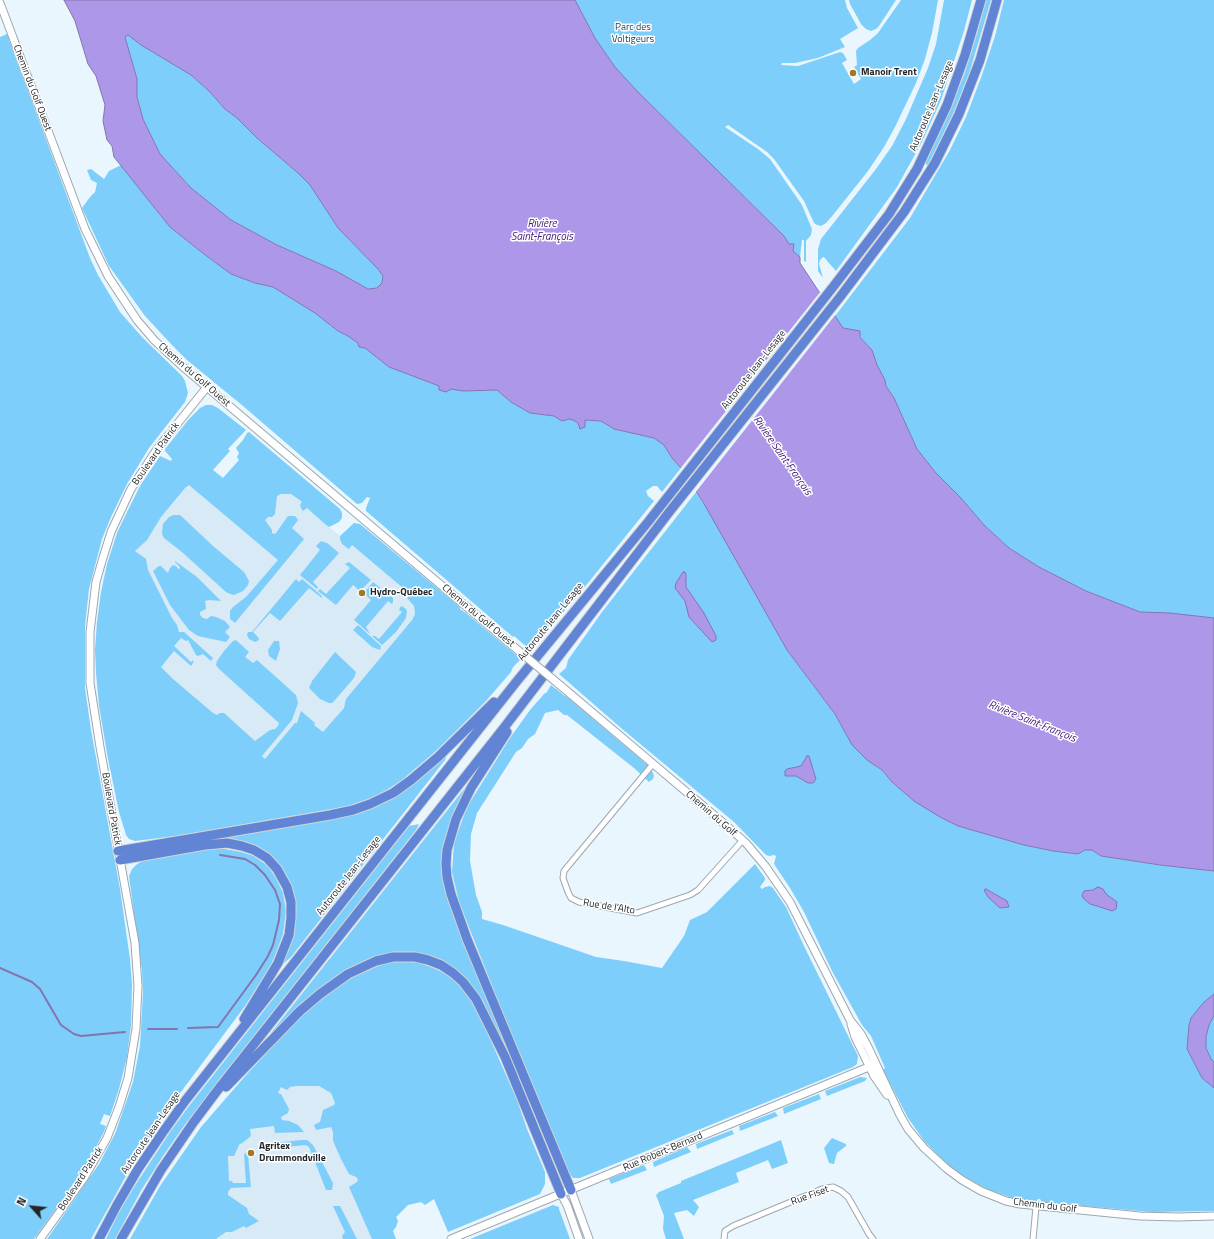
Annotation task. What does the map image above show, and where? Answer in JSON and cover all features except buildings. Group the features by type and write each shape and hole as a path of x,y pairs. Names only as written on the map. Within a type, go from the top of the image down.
{"highway":[{"name":"Autoroute Jean-Lesage","path":"99,1239 126,1190 159,1138 183,1105 517,681 664,501 833,288 889,214 906,189 942,117 959,74 980,0"},
{"path":"121,1239 160,1170 196,1118 535,688 670,511 840,297 902,216 938,157 957,118 986,42 997,0"},
{"path":"119,856 330,815 353,810 370,804 392,793 415,777 517,681"},
{"path":"535,688 478,777 460,810 449,842 446,858 446,872 451,894 465,933 571,1190"},
{"path":"119,856 213,844 234,844 254,850 267,858 277,868 290,895 292,910 286,944 273,971 225,1051"},
{"path":"196,1118 291,1020 332,984 357,969 376,961 401,956 422,959 441,965 453,973 463,982 476,999 505,1057 561,1194"}],"street":[{"name":"Chemin du Golf Ouest","path":"0,3 80,217 95,252 131,313 173,358 519,651"},
{"name":"Boulevard Patrick","path":"40,1239 79,1186 98,1154 115,1118 130,1069 137,1024 138,975 134,938 90,683 90,632 94,592 108,541 131,489 157,449 207,387"},
{"name":"Chemin du Golf","path":"519,651 742,841 766,867 785,894 850,1020 860,1034 872,1065 885,1082 893,1103 904,1122 932,1157 968,1184 989,1194 1014,1203 1036,1207 1155,1217 1214,1216"},
{"name":"Rue de l'Alto","path":"653,764 564,871 563,878 571,898 579,902 635,912 662,905 696,892 742,841"},
{"name":"Rue Robert-Bernard","path":"451,1239 872,1065"},
{"name":"Rue Fiset","path":"724,1239 726,1231 733,1226 815,1192 833,1187 848,1197 873,1239"},
{"path":"571,1190 589,1239"},
{"path":"561,1194 567,1205 579,1239"},
{"path":"1033,1239 1036,1207"}],"shaded area":[{"path":"244,455 302,502 326,525 410,594 407,598 414,606 415,614 412,620 385,652 286,786 155,667 135,551 160,515 187,483 213,470 223,478"},
{"path":"296,1061 312,1068 319,1064 344,1111 333,1132 333,1141 349,1172 362,1173 396,1239 216,1239 226,1232 232,1232 244,1226 249,1214 228,1195 213,1144"}],"green space":[{"name":"Parc des Voltigeurs","path":"575,0 845,0 847,8 858,28 840,39 845,47 818,58 795,63 782,63 781,65 798,66 840,52 843,53 847,60 842,63 854,84 861,79 854,67 857,65 856,51 878,33 901,0 938,0 932,33 925,59 916,83 895,127 868,171 833,215 821,226 814,223 804,201 774,159 767,152 728,125 725,127 770,159 802,205 812,229 811,235 806,241 806,262 804,261 804,240 802,240 800,257 793,251 784,236 638,92 615,67 595,38"},
{"path":"849,0 896,0 879,26 871,31 866,29 861,24"},
{"path":"944,0 972,0 964,31 941,100 922,142 897,187 836,271 825,258 823,257 820,260 819,264 823,278 818,271 818,249 821,239 876,169 892,146 906,119 928,68 936,44"},
{"path":"986,0 991,0 969,74 953,114 928,165 925,164 964,75"},
{"path":"1004,0 1214,0 1214,618 1170,613 1140,612 1086,591 1039,567 1009,548 984,525 961,498 936,473 917,449 894,398 886,386 885,380 877,365 872,350 860,336 843,328 835,316 910,218 950,150 966,117 982,75 995,36"},
{"path":"7,34 90,258 98,275 120,312 142,337 182,376 188,393 185,402 149,448 127,484 102,539 89,589 85,626 85,688 91,730 120,889 130,959 132,984 131,1025 127,1057 119,1089 110,1116 104,1114 100,1124 106,1126 104,1132 79,1177 34,1239 0,1239 0,37"},
{"path":"128,35 141,45 191,75 209,91 225,109 298,173 310,185 338,228 378,269 383,276 382,283 377,288 368,289 336,271 277,245 231,220 191,188 160,154 143,119 137,97 137,79 125,37"},
{"path":"121,165 170,227 204,254 231,274 255,283 273,287 315,313 338,331 358,343 359,347 365,348 389,367 439,386 463,391 497,390 511,402 530,413 554,416 562,421 569,419 578,423 585,420 601,421 614,429 654,438 664,445 672,458 681,468 662,492 657,486 653,486 646,491 648,496 654,501 580,593 538,641 529,649 366,511 370,498 367,497 362,503 357,504 187,360 145,316 109,266 82,208 95,192 97,183 91,180 87,170 91,169 104,179 109,171"},
{"path":"206,405 212,405 218,408 246,430 228,449 230,451 213,470 223,478 239,460 237,457 239,453 236,448 249,432 340,509 342,513 342,518 339,522 329,527 307,508 303,511 300,505 302,502 291,494 281,494 277,496 275,514 265,520 272,530 272,533 276,533 288,516 295,516 298,520 292,528 304,539 235,623 230,619 230,611 246,597 278,560 189,485 161,517 147,540 135,551 146,559 148,570 177,625 179,632 184,632 213,658 211,661 203,654 198,656 196,655 188,640 186,641 181,638 174,646 191,662 194,660 191,666 174,651 161,667 173,679 213,713 217,715 224,713 255,741 270,730 275,729 279,723 219,669 216,665 217,661 224,651 233,641 236,640 249,652 245,657 253,663 257,660 296,695 298,703 292,720 262,756 265,759 295,723 297,723 301,711 323,732 344,708 346,699 412,620 415,614 414,606 407,598 410,594 352,545 349,549 342,544 340,536 354,523 360,524 521,659 486,701 437,750 402,780 371,798 351,805 332,809 176,836 135,841 129,839 126,835 119,812 99,706 95,650 101,592 107,564 117,533 140,486 160,456 171,461 172,459 165,449 189,419 200,408"},
{"path":"696,492 712,516 787,650 835,714 852,745 867,760 882,770 892,782 914,801 958,826 1024,845 1078,854 1085,850 1092,850 1101,856 1214,871 1214,994 1204,1002 1191,1018 1187,1049 1202,1078 1214,1088 1214,1211 1151,1212 1015,1199 987,1189 963,1176 948,1165 925,1142 908,1118 883,1070 885,1068 871,1036 862,1025 832,971 804,912 774,864 776,856 766,855 734,822 559,674 566,668 568,660 602,612"},
{"path":"173,515 180,515 213,546 244,572 249,581 248,585 243,591 234,595 226,592 182,552 164,538 162,534 163,524"},
{"path":"321,541 327,543 339,553 313,582 318,587 317,589 300,575 320,550 316,546"},
{"path":"175,561 197,577 221,601 205,601 206,609 200,612 200,615 207,619 211,616 225,621 230,627 225,632 230,637 226,642 198,636 189,630 170,605 153,571 161,566 168,573 173,565 179,570 180,567"},
{"path":"349,562 371,580 360,591 353,585 336,605 318,591 320,589 326,594 350,568 345,564"},
{"path":"296,579 299,582 302,579 322,596 322,598 309,588 280,621 270,613 253,632 259,640 255,642 249,639 247,635 248,632 252,632"},
{"path":"373,582 393,598 393,602 392,604 388,601 366,627 370,634 354,620 371,600 364,593"},
{"path":"401,606 407,611 406,618 396,632 382,645 372,636 379,639 402,612 399,610"},
{"path":"358,625 381,646 380,650 372,647 353,630"},
{"path":"274,641 279,641 280,649 276,661 269,656 268,650"},
{"path":"335,652 356,672 354,678 335,700 332,703 329,703 320,699 309,688 312,681"},
{"path":"551,685 651,768 654,776 649,782 634,768 567,715 564,715 558,710 545,713 535,734 528,739 522,748 516,752 477,813 471,834 470,861 476,895 482,912 482,919 596,957 662,968 684,936 690,920 707,912 755,864 765,878 760,887 762,889 770,886 773,888 786,907 858,1056 857,1064 853,1067 580,1178 573,1178 568,1172 517,1049 459,902 452,872 454,843 467,807 510,738 530,710 547,692"},
{"path":"455,745 452,751 447,755 445,760 291,957 279,968 288,948 289,882 245,843 129,854 363,812 375,807 405,789 421,777"},
{"path":"472,779 443,869 563,1183 561,1184 491,1022 444,964 376,957 271,1035 270,1034"},
{"path":"419,824 416,830 186,1123 142,1189 115,1239 106,1239 118,1214 134,1187 189,1106 409,826"},
{"path":"210,849 225,849 254,856 268,866 276,878 283,893 286,911 283,934 276,953 270,967 245,1006 169,1108 131,1167 91,1239 47,1239 99,1164 115,1134 133,1082 140,1046 143,992 142,971 129,876 132,869 142,861"},
{"path":"403,961 420,963 448,975 458,983 476,1007 517,1100 545,1172 545,1184 540,1194 448,1232 434,1199 425,1205 421,1202 408,1205 396,1217 398,1221 393,1231 396,1239 372,1239 349,1187 357,1182 358,1179 349,1174 341,1159 333,1141 333,1132 331,1127 316,1130 314,1125 320,1122 323,1110 334,1105 335,1103 331,1093 319,1086 296,1086 290,1087 287,1090 281,1087 278,1093 281,1094 289,1109 288,1113 281,1117 282,1120 298,1125 304,1132 275,1133 274,1126 250,1129 251,1136 241,1144 240,1143 234,1156 228,1156 229,1181 232,1181 233,1183 246,1183 244,1155 246,1152 248,1155 251,1187 231,1188 228,1195 247,1208 249,1214 259,1221 246,1228 244,1226 232,1232 226,1232 216,1239 130,1239 160,1186 201,1127 296,1021 327,993 355,976 385,963"},
{"path":"1214,1016 1214,1062 1206,1048 1206,1037 1209,1025"},
{"path":"860,1077 867,1078 865,1081 827,1096 825,1091"},
{"path":"819,1094 821,1099 784,1114 783,1108"},
{"path":"775,1112 778,1116 740,1131 739,1126"},
{"path":"732,1130 734,1134 697,1149 696,1144"},
{"path":"832,1138 846,1144 846,1146 837,1153 834,1164 829,1163 824,1148"},
{"path":"307,1140 313,1145 333,1183 332,1190 326,1190 309,1147 306,1145 274,1148 274,1143"},
{"path":"781,1140 788,1163 772,1169 768,1160 736,1173 739,1182 693,1200 699,1207 694,1216 687,1210 674,1213 684,1239 666,1239 663,1229 664,1216 656,1195 659,1192 681,1183 681,1181"},
{"path":"687,1147 691,1152 654,1167 653,1162"},
{"path":"644,1165 647,1170 611,1184 609,1179"},
{"path":"553,1205 559,1207 570,1239 470,1239"},
{"path":"333,1206 340,1206 357,1239 343,1239 342,1236 345,1232"}],"water":[{"name":"Rivière Saint-François","path":"64,0 575,0 595,38 615,67 638,92 784,236 789,244 794,244 793,251 800,257 800,263 843,328 860,331 860,337 872,350 877,365 885,380 886,386 894,398 917,449 936,473 961,498 984,525 1009,548 1039,567 1086,591 1140,612 1170,613 1214,618 1214,871 1101,856 1092,850 1085,850 1078,854 1024,845 958,826 914,801 892,782 882,770 867,760 852,745 835,714 787,650 703,502 664,445 654,438 614,429 601,421 585,420 585,427 580,429 578,423 573,420 569,419 562,421 554,416 530,413 511,402 497,390 463,391 451,389 446,392 439,390 439,386 389,367 365,348 359,347 358,343 338,331 315,313 273,287 255,283 231,274 170,227 114,157 112,146 107,140 103,121 105,105 96,76 88,64 75,21","holes":["128,35 141,45 191,75 209,91 225,109 237,118 257,138 310,185 338,228 383,276 382,283 377,288 368,289 336,271 277,245 231,220 191,188 160,154 143,119 137,97 137,79 125,37"]},
{"path":"683,572 685,572 686,575 686,587 704,613 716,636 716,640 712,642 689,617 685,601 675,588 676,583"},
{"path":"807,756 809,756 816,779 813,783 808,783 796,776 785,776 785,771 787,769 801,766"},
{"path":"1098,887 1103,889 1106,894 1117,902 1116,909 1112,911 1090,904 1083,898 1082,895 1084,891 1093,890"},
{"path":"986,889 1007,901 1009,907 1000,908 988,897 984,890"},
{"path":"1214,994 1214,1016 1209,1025 1206,1037 1206,1048 1214,1062 1214,1088 1202,1078 1187,1049 1191,1018 1204,1002"}],"pier":[{"path":"821,291 836,314 695,493 680,469"}],"waterway":[{"path":"188,1028 218,1027 268,956 273,945 279,920 280,904 275,890 265,875 255,865 245,859 220,855"},
{"path":"0,968 32,982 40,989 61,1025 74,1034 81,1036 125,1032"},
{"path":"148,1029 177,1029"}],"place":[{"name":"Manoir Trent","path":"853,73"},
{"name":"Hydro-Québec","path":"362,593"},
{"name":"Agritex Drummondville","path":"251,1153"}]}
